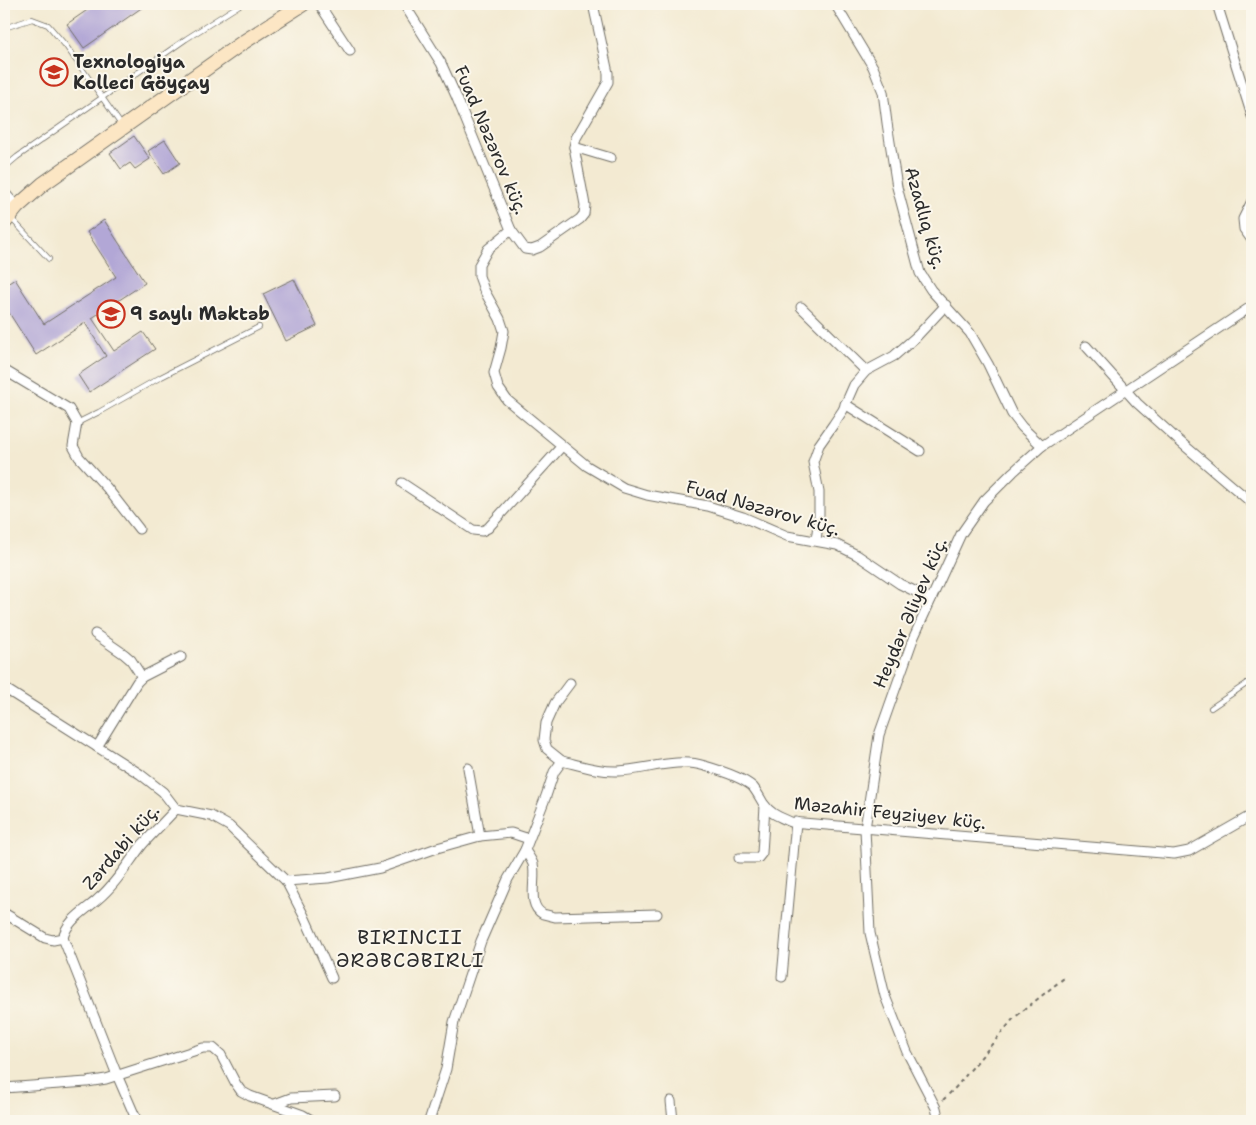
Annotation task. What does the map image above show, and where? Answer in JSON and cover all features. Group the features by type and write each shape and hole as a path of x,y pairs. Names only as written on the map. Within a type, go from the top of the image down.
{"main road":[{"path":"10,216 43,184 242,43 303,4"}],"street":[{"path":"320,4 350,51"},
{"name":"Fuad Nəzərov küç.","path":"404,4 449,79 511,230 488,249 480,264 479,276 504,331 494,373 498,387 507,400 588,466 624,488 647,495 708,506 743,517 787,536 838,544 900,584 931,599"},
{"path":"511,230 525,249 532,250 540,247 580,219 584,214 585,204 574,147 576,138 608,82 608,73 593,4"},
{"name":"Azadlıq küç.","path":"835,4 874,68 883,92 897,187 920,272 931,290 970,333 988,364 1012,414 1022,427 1042,446"},
{"path":"1217,4 1252,116"},
{"path":"574,147 611,158"},
{"path":"4,192 10,216"},
{"path":"1252,201 1243,219 1244,229 1252,240"},
{"path":"816,540 819,517 819,492 813,462 819,445 833,425 854,385 866,371 894,356 917,336 946,305"},
{"name":"Heydər Əliyev küç.","path":"939,1121 936,1108 907,1052 885,996 870,933 865,829 879,735 913,639 961,534 984,501 1013,472 1042,446 1252,306"},
{"path":"801,307 866,371"},
{"path":"1086,346 1137,403 1252,503"},
{"path":"4,370 69,409 76,423 73,446 80,458 108,488 139,529"},
{"path":"845,404 920,451"},
{"path":"402,483 474,530 482,531 488,528 562,446"},
{"path":"95,634 131,660 142,677"},
{"path":"97,748 137,682 142,677 181,657"},
{"path":"428,1121 446,1069 454,1022 481,941 508,879 530,839 554,772 562,761 547,749 544,740 546,723 555,703 570,683"},
{"name":"Zərdabi küç.","path":"6,693 140,774 163,792 176,809 143,844 115,881 99,898 72,920 62,938"},
{"name":"Məzahir Feyziyev küç.","path":"562,761 597,769 617,771 690,762 744,780 754,789 765,806 775,816 791,822 1174,854 1189,851 1252,815"},
{"path":"468,768 480,836"},
{"path":"739,858 758,858 762,853 765,806"},
{"path":"176,809 211,816 229,826 286,881 332,978"},
{"path":"782,977 796,822"},
{"path":"286,881 328,878 380,868 480,836 511,833 530,839"},
{"path":"525,850 532,864 534,880 533,899 536,908 543,914 555,917 657,914"},
{"path":"4,913 45,938 53,940 62,938 137,1121"},
{"path":"4,1088 106,1079 203,1048 213,1048 221,1055 241,1091 303,1115 313,1121"},
{"path":"274,1104 291,1098 335,1096"},
{"path":"671,1101 673,1121"}],"lane":[{"path":"4,168 186,39 241,4"},
{"path":"4,28 32,19 48,25 66,46 123,127"},
{"path":"10,216 49,260"},
{"path":"76,423 258,327"},
{"path":"1211,708 1252,680"}],"path":[{"path":"936,1108 1014,1018 1064,978"}],"building":[{"path":"96,4 147,4 84,48 67,24"},
{"path":"134,136 150,159 135,169 130,163 121,169 110,153"},
{"path":"165,140 180,163 164,174 148,151"},
{"path":"104,220 145,283 92,318 114,351 143,332 155,349 89,392 78,375 106,356 85,323 36,355 4,305 4,286 15,279 44,324 116,277 87,232"},
{"path":"294,279 317,326 286,341 263,294"}],"place":[{"name":"Texnologiya Kolleci Göyçay","path":"54,72"},
{"name":"9 saylı Məktəb","path":"111,314"}],"district":[{"name":"BIRINCII ƏRƏBCƏBIRLI","path":"410,948"}]}
